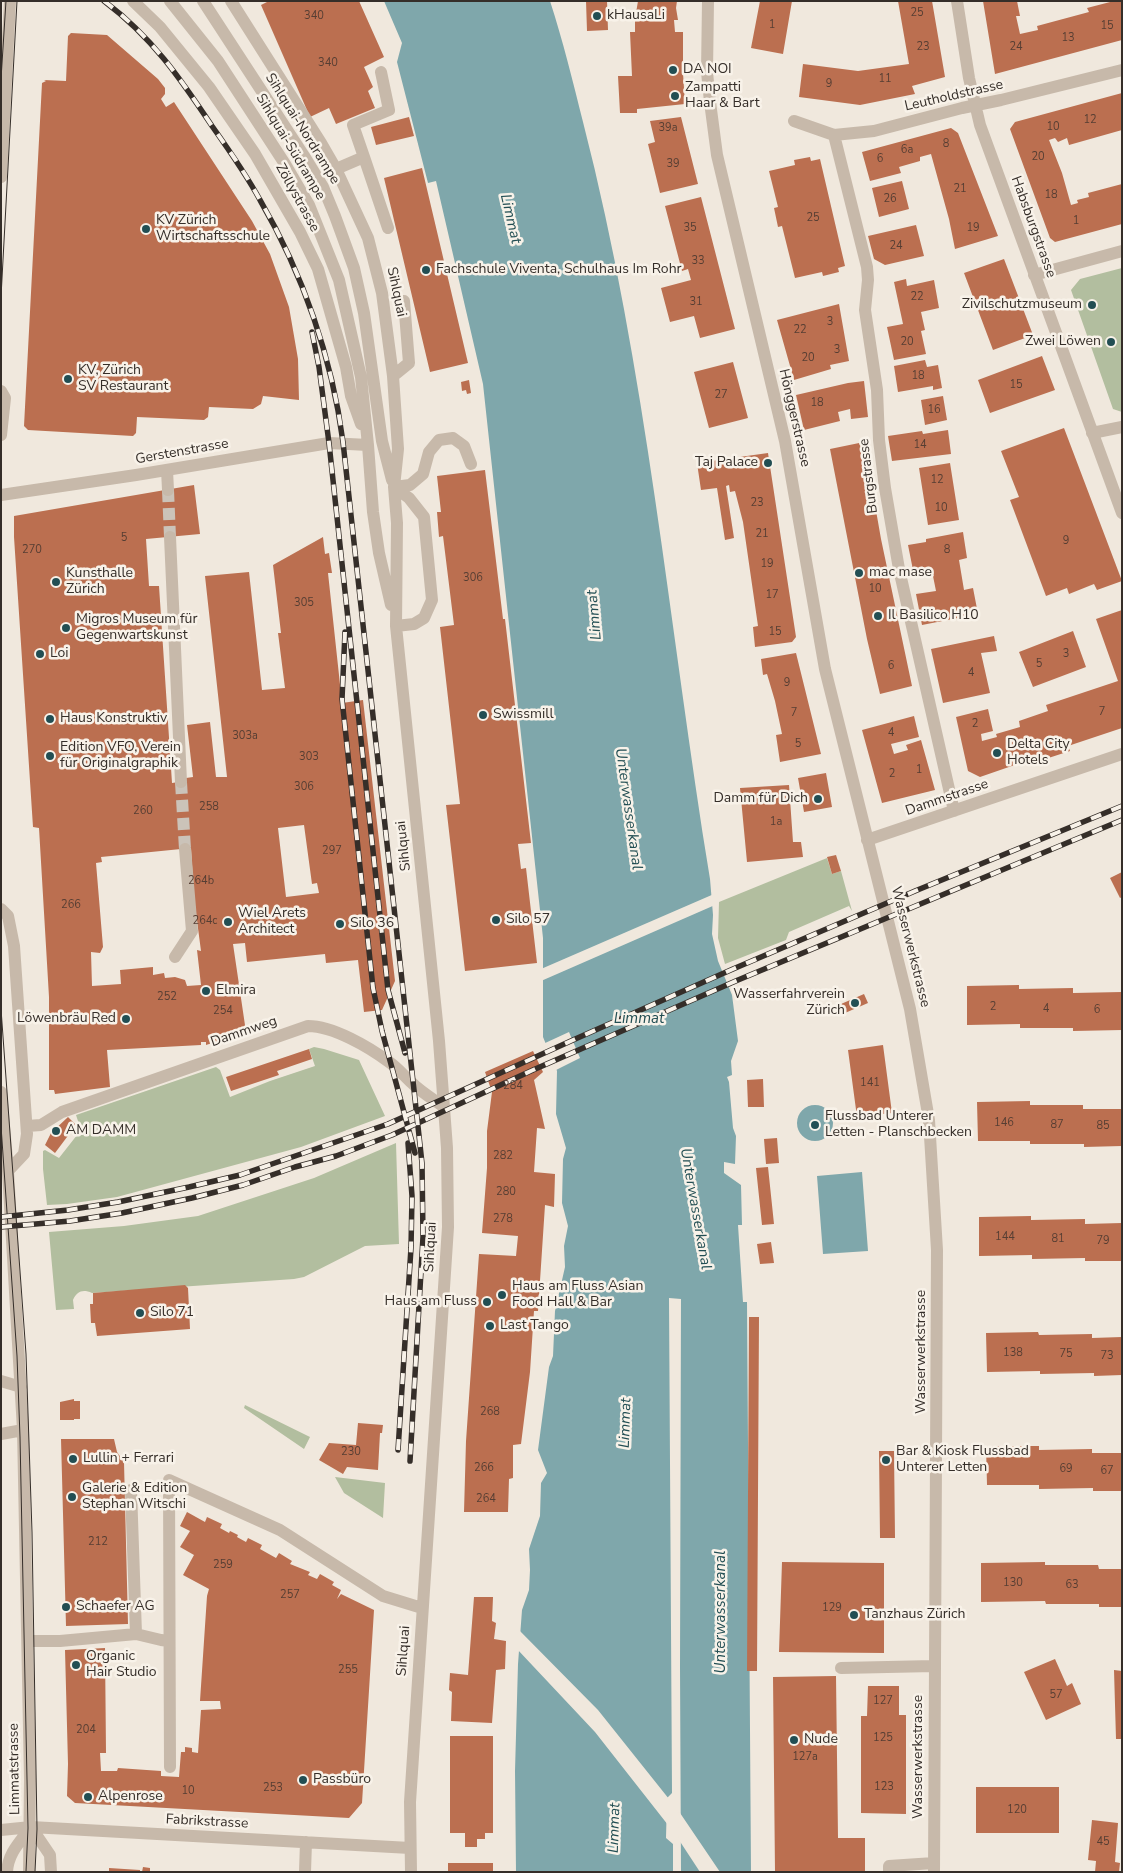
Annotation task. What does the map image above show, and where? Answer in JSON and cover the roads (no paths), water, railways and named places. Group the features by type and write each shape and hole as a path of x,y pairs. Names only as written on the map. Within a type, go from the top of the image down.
{"street":[{"path":"1,177 10,1"},
{"name":"Zöllystrasse","path":"133,1 160,27 209,87 255,154 300,232 318,270 346,367 351,396 368,445"},
{"name":"Sihlquai-Südrampe","path":"170,1 218,61 285,164 309,205 339,280 361,377 368,445"},
{"name":"Sihlquai-Nordrampe","path":"204,1 323,187 356,277 364,313 382,441 394,487"},
{"name":"Hönggerstrasse","path":"708,1 707,72 717,155 783,432 825,669 867,840"},
{"name":"Habsburgstrasse","path":"957,1 969,78 980,125 1122,513"},
{"name":"Sihlquai","path":"237,3 336,169 368,238 382,292 393,376 398,449 394,487 396,626 439,1041 447,1148 448,1226 410,1802 411,1872"},
{"name":"Leutholdstrasse","path":"794,121 834,135 874,131 1122,70"},
{"path":"381,72 389,110 353,126 388,228"},
{"name":"Burgstrasse","path":"834,135 867,267 868,280 864,310 877,390 880,453 894,546 954,811"},
{"path":"336,169 364,157"},
{"path":"1034,275 1122,251"},
{"path":"393,376 409,363 404,301"},
{"path":"1,390 5,398 1,434"},
{"path":"1092,433 1122,427"},
{"path":"394,487 410,485 424,474 429,452 438,440 453,438 464,446 471,464"},
{"name":"Gerstenstrasse","path":"1,495 167,470 329,442 368,445"},
{"name":"Sihlquai","path":"368,445 373,512 396,626"},
{"path":"167,470 168,490"},
{"path":"394,487 409,498 424,517 432,600 424,618 414,624 396,626"},
{"path":"170,537 181,782"},
{"name":"Dammstrasse","path":"867,840 1122,754"},
{"name":"Wasserwerkstrasse","path":"867,840 910,1009 925,1090 933,1160 938,1300 934,1868"},
{"path":"175,957 192,931 185,848"},
{"path":"1,909 8,916 14,946 27,1126 24,1154 5,1168"},
{"name":"Dammweg","path":"27,1126 41,1125 62,1112 308,1026 315,1026 336,1033 367,1048 390,1062 413,1084 444,1107"},
{"name":"Limmatstrasse","path":"1,1092 5,1194 23,1430 31,1827 29,1872"},
{"path":"1,1381 20,1387"},
{"path":"1,1434 23,1430"},
{"path":"170,1767 169,1480 280,1530 383,1596 422,1608"},
{"path":"131,1490 136,1634"},
{"path":"28,1641 60,1641 136,1634 169,1640"},
{"path":"841,1668 934,1666"},
{"name":"Limmatstrasse","path":"7,1872 11,1853 31,1827"},
{"name":"Limmatstrasse","path":"31,1827 50,1855 51,1872"},
{"name":"Fabrikstrasse","path":"1,1830 31,1827 410,1848"},
{"path":"305,1872 306,1842"},
{"path":"889,1872 889,1866 934,1868"}],"water":[{"name":"Limmat","path":"384,1 550,1 564,46 583,122 605,215 624,309 655,499 710,879 713,915 712,934 718,961 732,995 738,1041 731,1061 732,1075 727,1077 733,1128 736,1136 735,1164 724,1162 724,1173 741,1185 742,1225 738,1225 743,1302 747,1302 751,1872 681,1872 681,1299 669,1298 672,1793 667,1798 666,1838 673,1844 673,1872 516,1872 515,1771 518,1664 522,1610 529,1590 529,1549 540,1516 541,1483 547,1473 538,1450 549,1367 553,1356 555,1311 565,1267 564,1246 568,1226 562,1203 563,1159 566,1148 556,1114 557,1071 543,1037 543,938 483,384 436,181 428,183 397,62 402,43"},
{"name":"Flussbad Unterer Letten - Planschbecken","path":"815,1105 828,1110 833,1123 828,1136 815,1141 802,1136 797,1123 802,1110"},
{"path":"862,1172 868,1251 823,1254 817,1176"}],"tunnel":[{"path":"168,490 170,537"},
{"path":"181,782 185,849"}],"tram line":[{"path":"1,79 6,1"},
{"path":"1,297 17,1"},
{"path":"1,1009 26,1354 32,1532 37,1829 35,1872"},
{"path":"1,1126 17,1356 20,1437 28,1828 26,1872"}],"railway":[{"path":"104,1 137,29 164,59 200,108 255,190 290,257 314,317 338,411 343,442 422,1163 423,1237 410,1461"},
{"path":"312,332 319,367 329,443 388,990 405,1053"},
{"path":"345,632 342,699 373,988 382,1031 415,1153"},
{"path":"1,1217 68,1210 118,1202 240,1175 388,1124 733,969 915,891 1122,806"},
{"path":"1,1227 70,1221 122,1213 243,1185 295,1167 336,1156 392,1135 533,1070 738,980 1122,820"},
{"path":"398,1450 411,1248 412,1196 408,1143"}],"place":[{"name":"kHausaLi","path":"597,16"},
{"name":"DA NOI","path":"673,70"},
{"name":"Zampatti Haar & Bart","path":"675,96"},
{"name":"KV Zürich Wirtschaftsschule","path":"146,229"},
{"name":"Fachschule Viventa, Schulhaus Im Rohr","path":"426,270"},
{"name":"Zivilschutzmuseum","path":"1092,305"},
{"name":"Zwei Löwen","path":"1111,342"},
{"name":"KV, Zürich SV Restaurant","path":"68,379"},
{"name":"Taj Palace","path":"768,463"},
{"name":"mac mase","path":"859,573"},
{"name":"Kunsthalle Zürich","path":"56,582"},
{"name":"Il Basilico H10","path":"878,616"},
{"name":"Migros Museum für Gegenwartskunst","path":"66,628"},
{"name":"Loi","path":"40,654"},
{"name":"Swissmill","path":"483,715"},
{"name":"Haus Konstruktiv","path":"50,719"},
{"name":"Delta City Hotels","path":"997,753"},
{"name":"Edition VFO, Verein für Originalgraphik","path":"50,756"},
{"name":"Damm für Dich","path":"818,799"},
{"name":"Silo 57","path":"496,920"},
{"name":"Wiel Arets Architect","path":"228,922"},
{"name":"Silo 36","path":"340,924"},
{"name":"Elmira","path":"206,991"},
{"name":"Wasserfahrverein Zürich","path":"855,1003"},
{"name":"Löwenbräu Red","path":"126,1019"},
{"name":"Flussbad Unterer Letten - Planschbecken","path":"815,1125"},
{"name":"AM DAMM","path":"56,1131"},
{"name":"Haus am Fluss Asian Food Hall & Bar","path":"502,1295"},
{"name":"Haus am Fluss","path":"487,1302"},
{"name":"Silo 71","path":"140,1313"},
{"name":"Last Tango","path":"490,1326"},
{"name":"Lullin + Ferrari","path":"73,1459"},
{"name":"Bar & Kiosk Flussbad Unterer Letten","path":"886,1460"},
{"name":"Galerie & Edition Stephan Witschi","path":"72,1497"},
{"name":"Schaefer AG","path":"66,1607"},
{"name":"Tanzhaus Zürich","path":"854,1615"},
{"name":"Organic Hair Studio","path":"76,1665"},
{"name":"Nude","path":"794,1740"},
{"name":"Passbüro","path":"303,1780"},
{"name":"Alpenrose","path":"88,1797"}],"water label":[{"name":"Unterwasserkanal","path":"628,809"},
{"name":"Unterwasserkanal","path":"695,1209"},
{"name":"Unterwasserkanal","path":"721,1612"}]}
